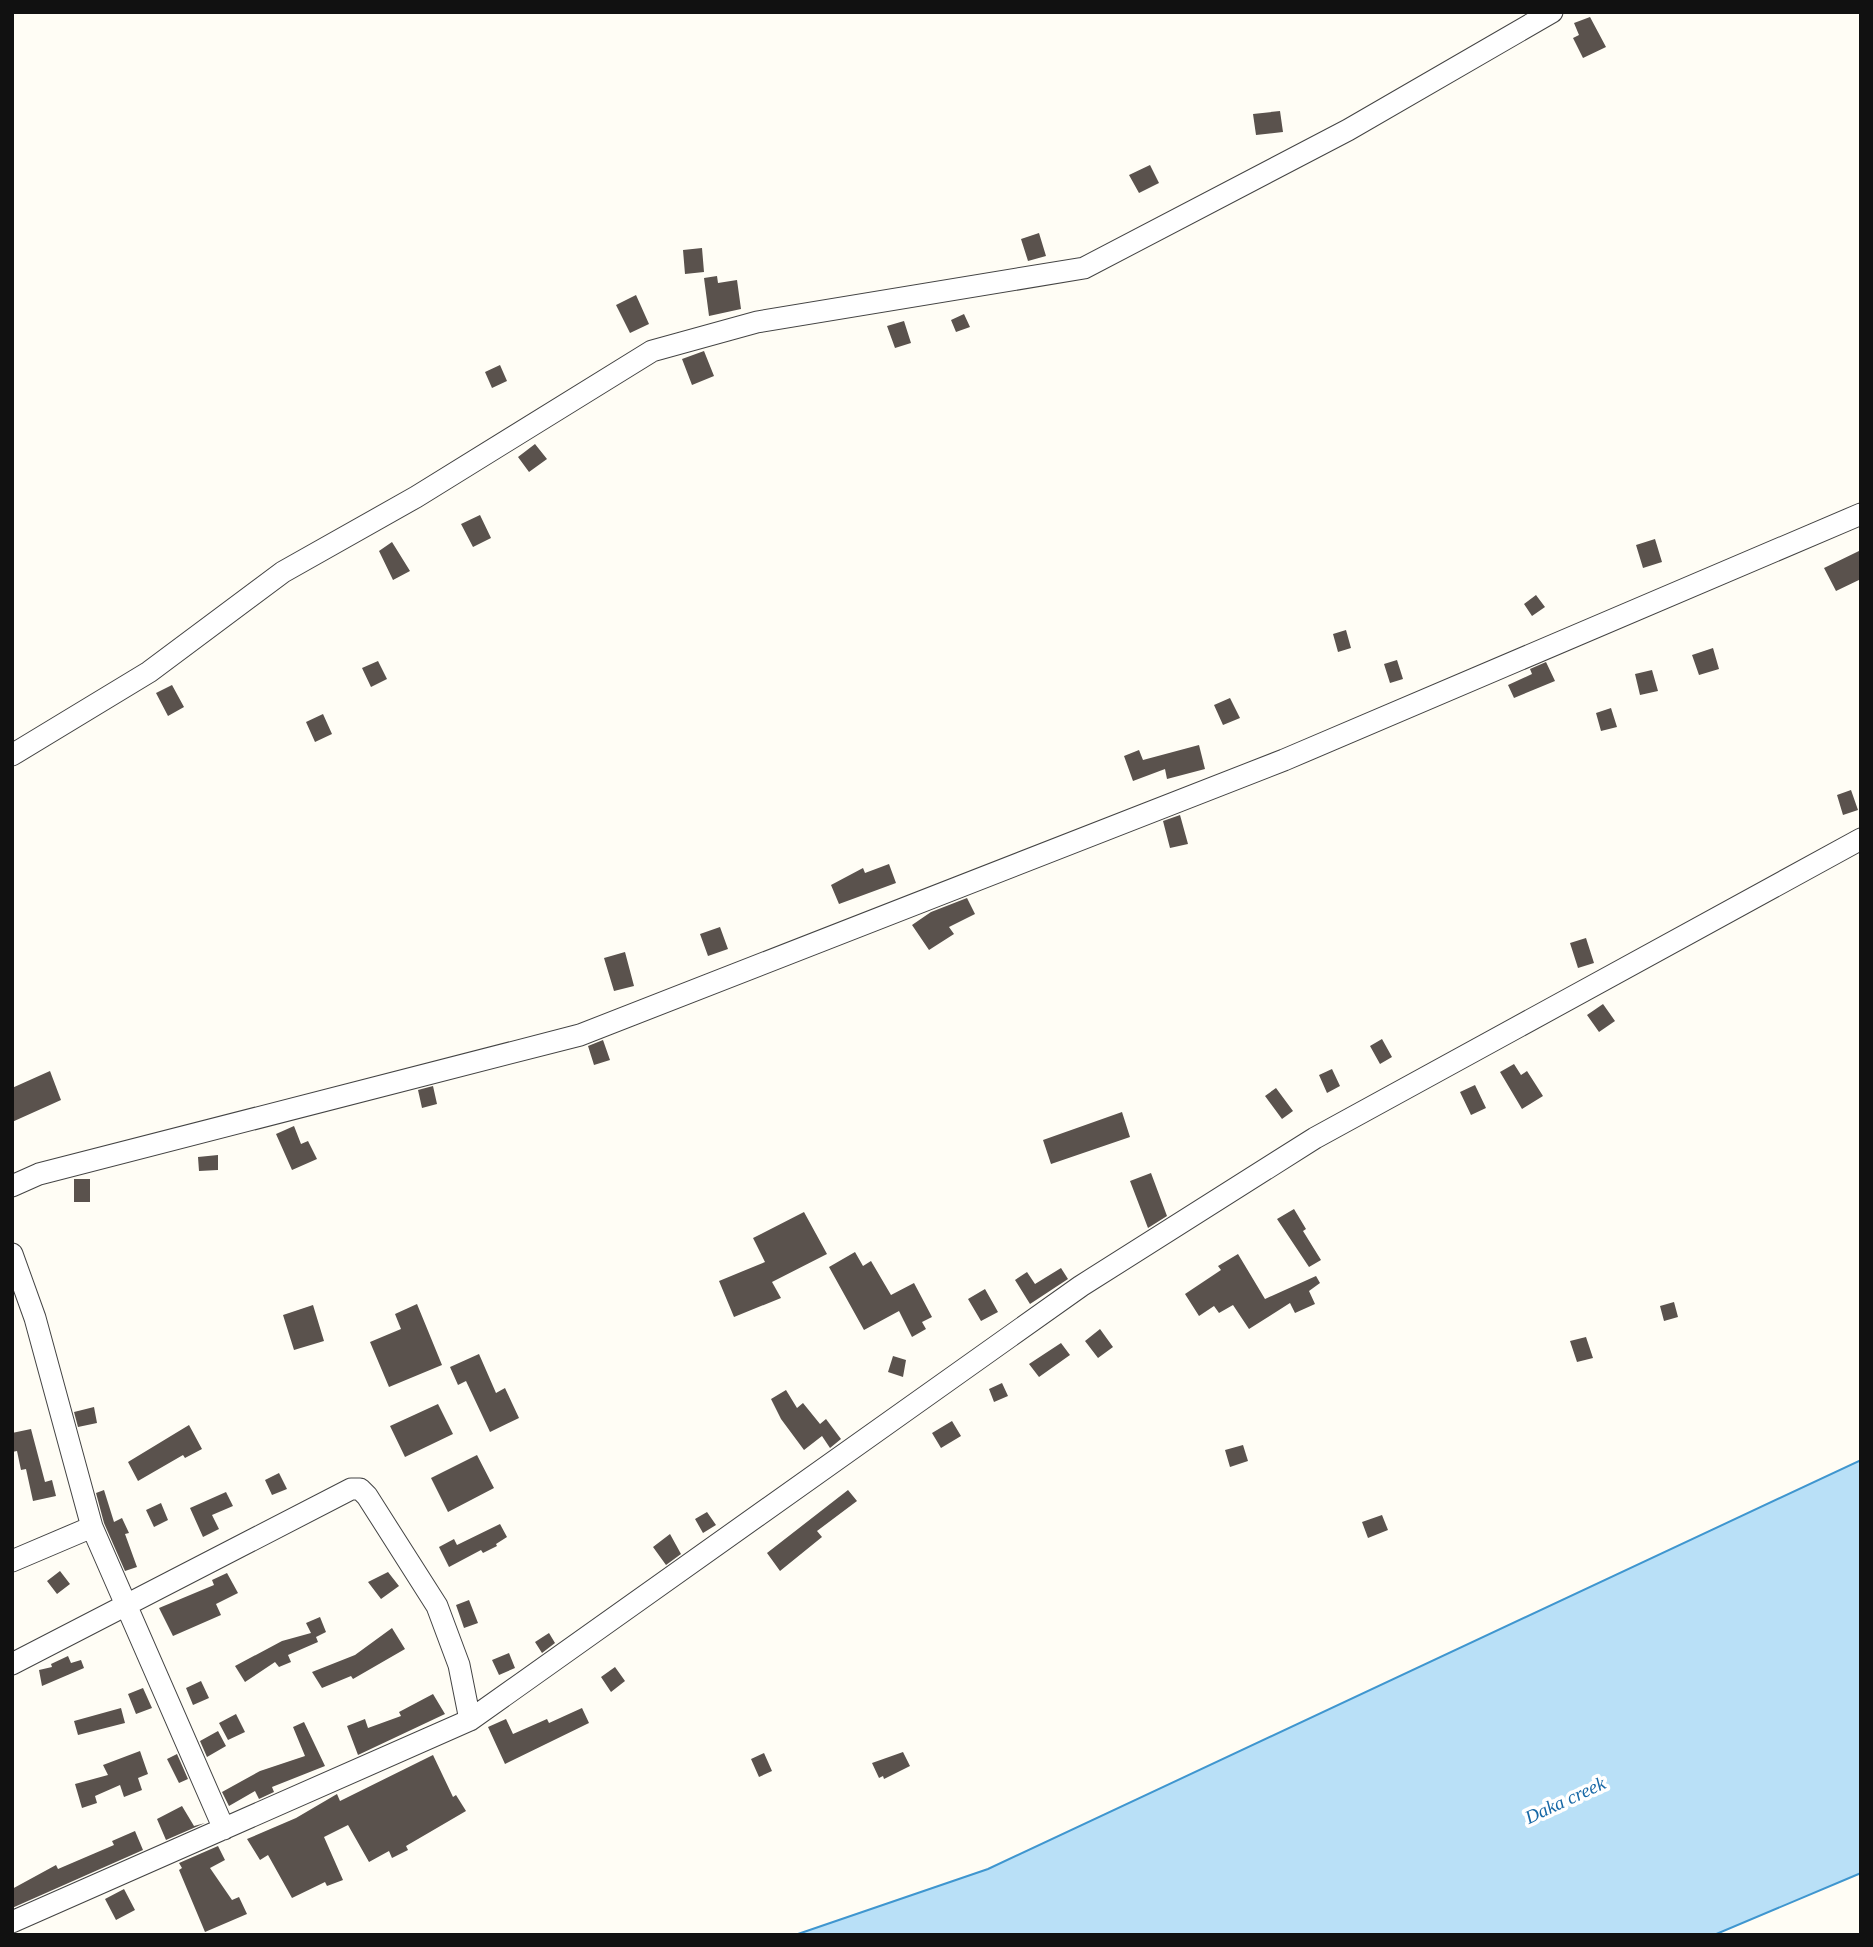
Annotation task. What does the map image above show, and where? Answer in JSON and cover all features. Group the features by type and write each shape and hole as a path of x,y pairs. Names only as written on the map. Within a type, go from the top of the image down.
{"street":[{"path":"12,755 149,672 283,572 416,497 652,351 757,322 1084,268 1348,130 1552,12"},
{"path":"12,1186 39,1174 580,1035 1284,760 1861,514"},
{"path":"12,1922 470,1720 1081,1286 1315,1138 1861,839"},
{"path":"12,1254 35,1318 92,1527 224,1829"},
{"path":"12,1664 351,1489 360,1489 437,1606 459,1665 470,1720"},
{"path":"12,1561 92,1527"}],"water":[{"name":"Daka creek","path":"1861,1460 1861,1873 1714,1935 795,1935 988,1869"}],"building":[{"path":"1590,17 1606,47 1583,58 1573,38 1579,35 1574,23"},
{"path":"1280,111 1283,132 1256,135 1253,114"},
{"path":"1150,165 1159,183 1139,193 1129,175"},
{"path":"1039,233 1046,256 1028,261 1021,239"},
{"path":"702,248 704,272 685,274 683,250"},
{"path":"717,276 718,283 737,280 741,309 709,316 704,278"},
{"path":"636,295 649,324 630,333 616,305"},
{"path":"964,314 970,327 956,332 951,320"},
{"path":"904,321 911,343 895,348 887,326"},
{"path":"704,351 714,376 692,385 682,359"},
{"path":"500,365 507,381 492,388 485,372"},
{"path":"535,444 547,459 529,472 518,457"},
{"path":"480,515 491,538 473,547 461,524"},
{"path":"1655,539 1662,562 1643,568 1636,545"},
{"path":"392,542 410,571 393,580 379,551"},
{"path":"1861,550 1861,579 1836,591 1824,568"},
{"path":"1536,595 1545,607 1532,616 1524,604"},
{"path":"1346,630 1351,648 1338,652 1333,634"},
{"path":"1713,648 1719,669 1699,675 1692,655"},
{"path":"1397,660 1403,679 1390,683 1384,664"},
{"path":"378,661 387,679 371,687 362,668"},
{"path":"1546,662 1555,681 1514,698 1508,685 1532,674 1530,669"},
{"path":"1652,670 1658,691 1640,695 1635,674"},
{"path":"172,685 184,707 168,716 156,693"},
{"path":"1230,698 1240,718 1223,725 1214,705"},
{"path":"1611,708 1617,727 1601,731 1596,713"},
{"path":"323,714 332,734 315,742 306,722"},
{"path":"1199,745 1205,769 1167,779 1165,769 1133,781 1124,756 1139,750 1143,760"},
{"path":"1851,790 1858,810 1843,815 1837,795"},
{"path":"1180,815 1188,844 1170,848 1163,821"},
{"path":"889,864 896,883 839,904 831,885 863,868 865,873"},
{"path":"967,898 975,914 949,927 954,934 929,950 912,925 931,912"},
{"path":"720,927 728,949 708,956 700,934"},
{"path":"1586,938 1594,963 1578,968 1570,943"},
{"path":"625,952 634,986 614,991 604,958"},
{"path":"1603,1004 1615,1021 1599,1032 1587,1015"},
{"path":"1382,1039 1392,1057 1380,1064 1370,1046"},
{"path":"603,1040 610,1060 594,1065 588,1046"},
{"path":"1514,1064 1521,1075 1527,1071 1543,1096 1522,1109 1500,1072"},
{"path":"1332,1069 1340,1086 1327,1093 1319,1075"},
{"path":"50,1071 61,1100 12,1122 12,1088"},
{"path":"1475,1085 1486,1108 1471,1115 1460,1092"},
{"path":"433,1086 437,1104 422,1108 418,1090"},
{"path":"1276,1088 1293,1111 1282,1119 1265,1096"},
{"path":"1122,1112 1130,1137 1051,1164 1043,1140"},
{"path":"294,1126 301,1144 308,1141 317,1159 292,1170 276,1134"},
{"path":"218,1155 218,1170 199,1171 198,1157"},
{"path":"1151,1173 1167,1216 1148,1228 1130,1181"},
{"path":"74,1179 90,1179 90,1202 74,1202"},
{"path":"1294,1209 1306,1229 1303,1231 1321,1260 1309,1267 1277,1219"},
{"path":"804,1212 827,1254 772,1282 781,1298 734,1317 719,1281 765,1262 753,1238"},
{"path":"855,1252 863,1266 871,1261 891,1295 914,1283 932,1317 922,1322 926,1329 912,1337 899,1311 864,1330 829,1267"},
{"path":"1238,1254 1265,1299 1316,1276 1320,1283 1309,1291 1315,1304 1295,1313 1290,1303 1249,1329 1233,1305 1219,1313 1214,1306 1199,1316 1185,1294 1221,1270 1218,1266"},
{"path":"1061,1268 1068,1279 1030,1304 1015,1280 1027,1272 1035,1284"},
{"path":"985,1289 998,1312 981,1321 968,1299"},
{"path":"1674,1302 1678,1317 1664,1321 1660,1306"},
{"path":"417,1304 442,1365 389,1387 370,1342 401,1329 395,1314"},
{"path":"313,1305 324,1341 294,1350 283,1315"},
{"path":"1100,1329 1113,1347 1098,1358 1085,1341"},
{"path":"1586,1337 1593,1358 1577,1362 1570,1341"},
{"path":"1061,1343 1070,1355 1039,1377 1029,1364"},
{"path":"479,1354 496,1393 505,1388 519,1418 490,1432 466,1381 458,1385 450,1367"},
{"path":"893,1356 906,1360 903,1377 888,1372"},
{"path":"1002,1383 1008,1396 994,1402 989,1389"},
{"path":"786,1390 797,1408 803,1403 820,1424 826,1419 841,1439 830,1448 822,1436 804,1450 781,1419 771,1399"},
{"path":"438,1404 453,1434 405,1457 390,1426"},
{"path":"94,1407 97,1423 78,1427 74,1412"},
{"path":"952,1421 961,1436 941,1448 932,1433"},
{"path":"189,1425 202,1449 185,1458 183,1455 138,1481 128,1462"},
{"path":"31,1429 45,1482 52,1480 56,1496 33,1501 26,1469 21,1470 17,1451 12,1452 12,1433"},
{"path":"1243,1445 1248,1461 1230,1467 1225,1450"},
{"path":"477,1455 494,1488 448,1512 431,1478"},
{"path":"279,1473 287,1489 272,1495 265,1480"},
{"path":"104,1490 114,1522 122,1518 129,1533 125,1534 137,1567 125,1571 104,1523 96,1493"},
{"path":"848,1490 857,1501 817,1531 822,1537 780,1571 767,1553"},
{"path":"226,1492 233,1506 212,1515 219,1529 203,1537 190,1508"},
{"path":"161,1503 168,1520 154,1527 146,1510"},
{"path":"707,1512 716,1525 703,1533 695,1519"},
{"path":"1382,1515 1388,1530 1368,1538 1362,1522"},
{"path":"500,1524 507,1537 496,1544 497,1546 483,1553 481,1550 449,1567 439,1547 454,1539 457,1545"},
{"path":"670,1534 681,1554 666,1565 653,1547"},
{"path":"60,1571 70,1584 57,1594 47,1581"},
{"path":"388,1572 399,1586 381,1599 368,1582"},
{"path":"227,1573 238,1593 216,1604 221,1615 173,1636 159,1608 214,1585 212,1580"},
{"path":"469,1600 478,1623 464,1628 456,1605"},
{"path":"320,1617 326,1632 316,1637 318,1642 288,1655 291,1662 279,1667 275,1662 245,1682 235,1666 282,1641 311,1633 306,1623"},
{"path":"392,1628 405,1649 353,1679 351,1676 322,1688 312,1672 355,1655"},
{"path":"549,1633 555,1643 542,1653 535,1642"},
{"path":"509,1653 515,1668 499,1675 492,1660"},
{"path":"68,1656 71,1663 81,1660 84,1668 42,1686 39,1670 52,1667 51,1664"},
{"path":"615,1667 625,1681 611,1692 601,1677"},
{"path":"201,1681 209,1698 193,1705 186,1688"},
{"path":"143,1688 152,1708 136,1714 128,1694"},
{"path":"433,1694 445,1714 358,1755 347,1726 365,1719 368,1728 401,1716 399,1712"},
{"path":"121,1708 125,1723 78,1735 74,1721"},
{"path":"582,1708 589,1723 505,1764 488,1727 506,1719 513,1734 547,1719 549,1723"},
{"path":"236,1714 245,1732 228,1740 219,1723"},
{"path":"304,1722 325,1766 272,1787 274,1792 259,1799 255,1791 229,1806 222,1792 260,1771 305,1756 293,1727"},
{"path":"218,1731 226,1746 207,1757 200,1741"},
{"path":"140,1751 148,1774 138,1778 142,1790 124,1797 120,1785 95,1796 97,1803 82,1808 75,1784 108,1775 103,1765"},
{"path":"903,1752 910,1766 884,1779 883,1776 879,1778 872,1763"},
{"path":"764,1753 772,1771 759,1777 751,1759"},
{"path":"177,1754 188,1779 179,1783 167,1759"},
{"path":"433,1755 453,1797 456,1795 466,1811 406,1846 408,1850 392,1858 389,1851 369,1862 348,1825 324,1837 343,1880 327,1886 325,1882 292,1898 268,1855 260,1860 247,1839 296,1818 337,1794 340,1801"},
{"path":"182,1806 194,1826 205,1823 166,1840 157,1819"},
{"path":"135,1831 143,1850 12,1908 12,1889 56,1865 58,1869 114,1845 112,1841"},
{"path":"218,1846 225,1860 210,1868 232,1900 239,1897 247,1914 205,1932 179,1870 182,1868 179,1863"},
{"path":"124,1889 135,1910 116,1920 105,1899"}]}
